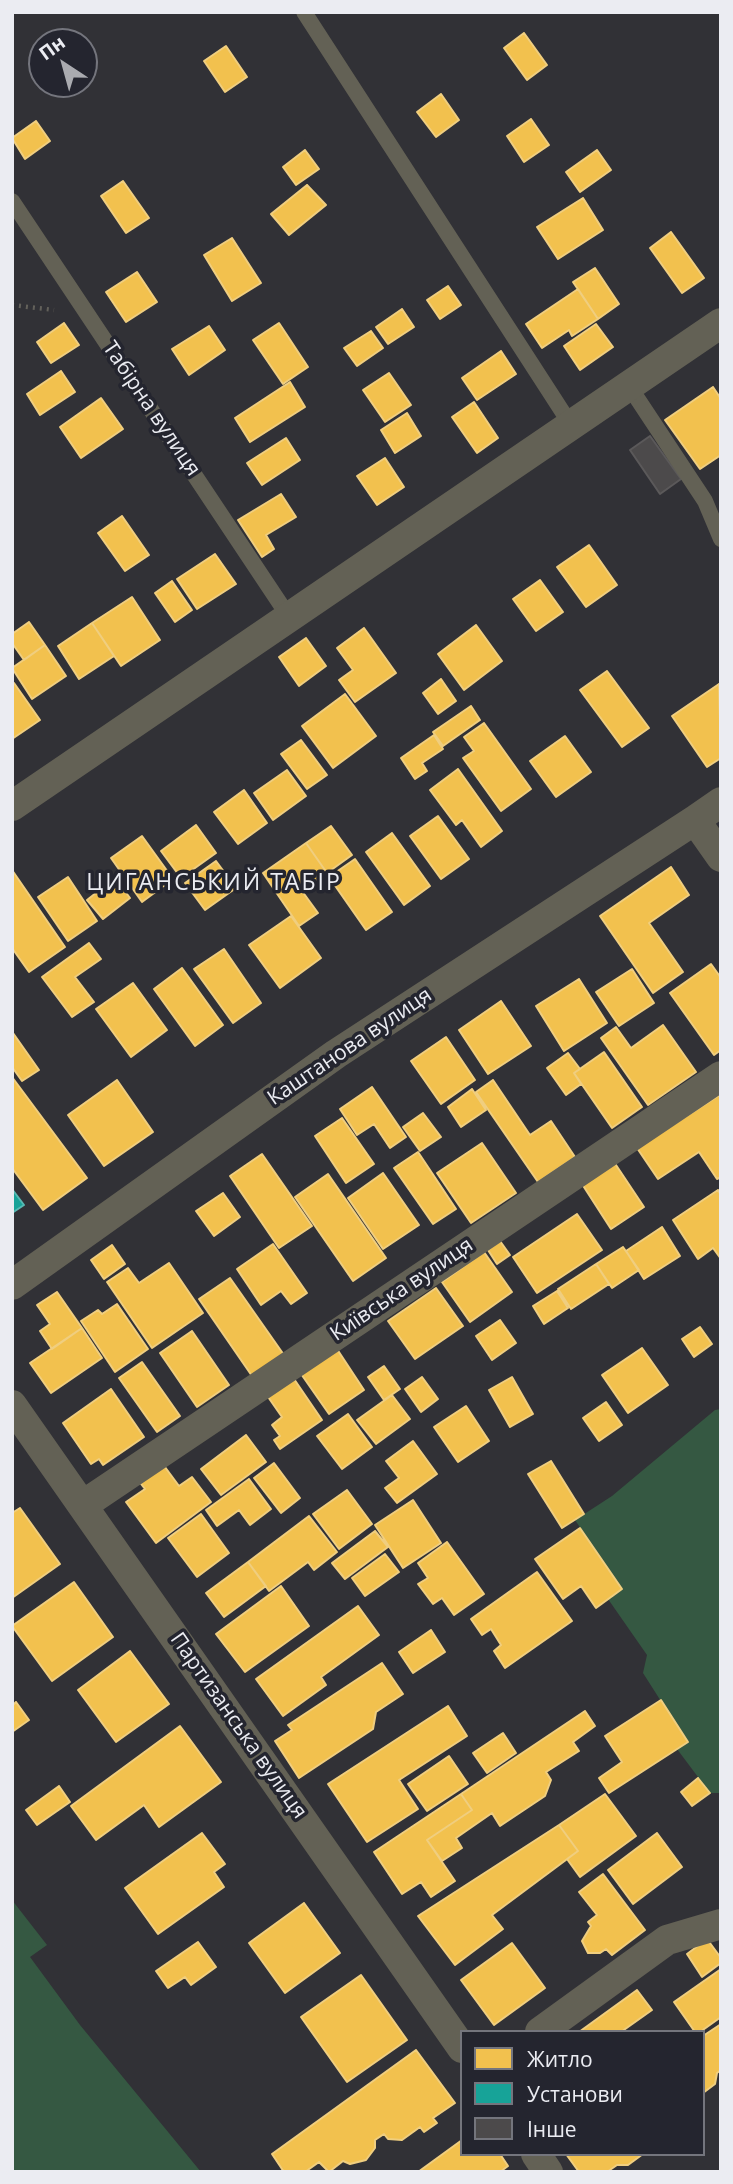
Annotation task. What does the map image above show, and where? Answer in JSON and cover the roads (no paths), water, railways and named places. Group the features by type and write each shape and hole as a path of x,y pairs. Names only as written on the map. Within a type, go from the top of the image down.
{"street":[{"path":"12,806 721,323"},
{"name":"Каштанова вулиця","path":"12,1285 336,1054 721,802"},
{"path":"695,820 721,857"},
{"name":"Київська вулиця","path":"83,1505 721,1076"},
{"name":"Партизанська вулиця","path":"12,1405 460,2045"},
{"path":"543,2030 667,1940 721,1924"},
{"path":"537,2156 548,2172"}],"lane":[{"path":"304,12 570,425"},
{"name":"Табірна вулиця","path":"12,201 289,617"},
{"path":"629,386 705,501 721,539"}],"district":[{"name":"ЦИГАНСЬКИЙ ТАБІР","path":"214,883"}]}
